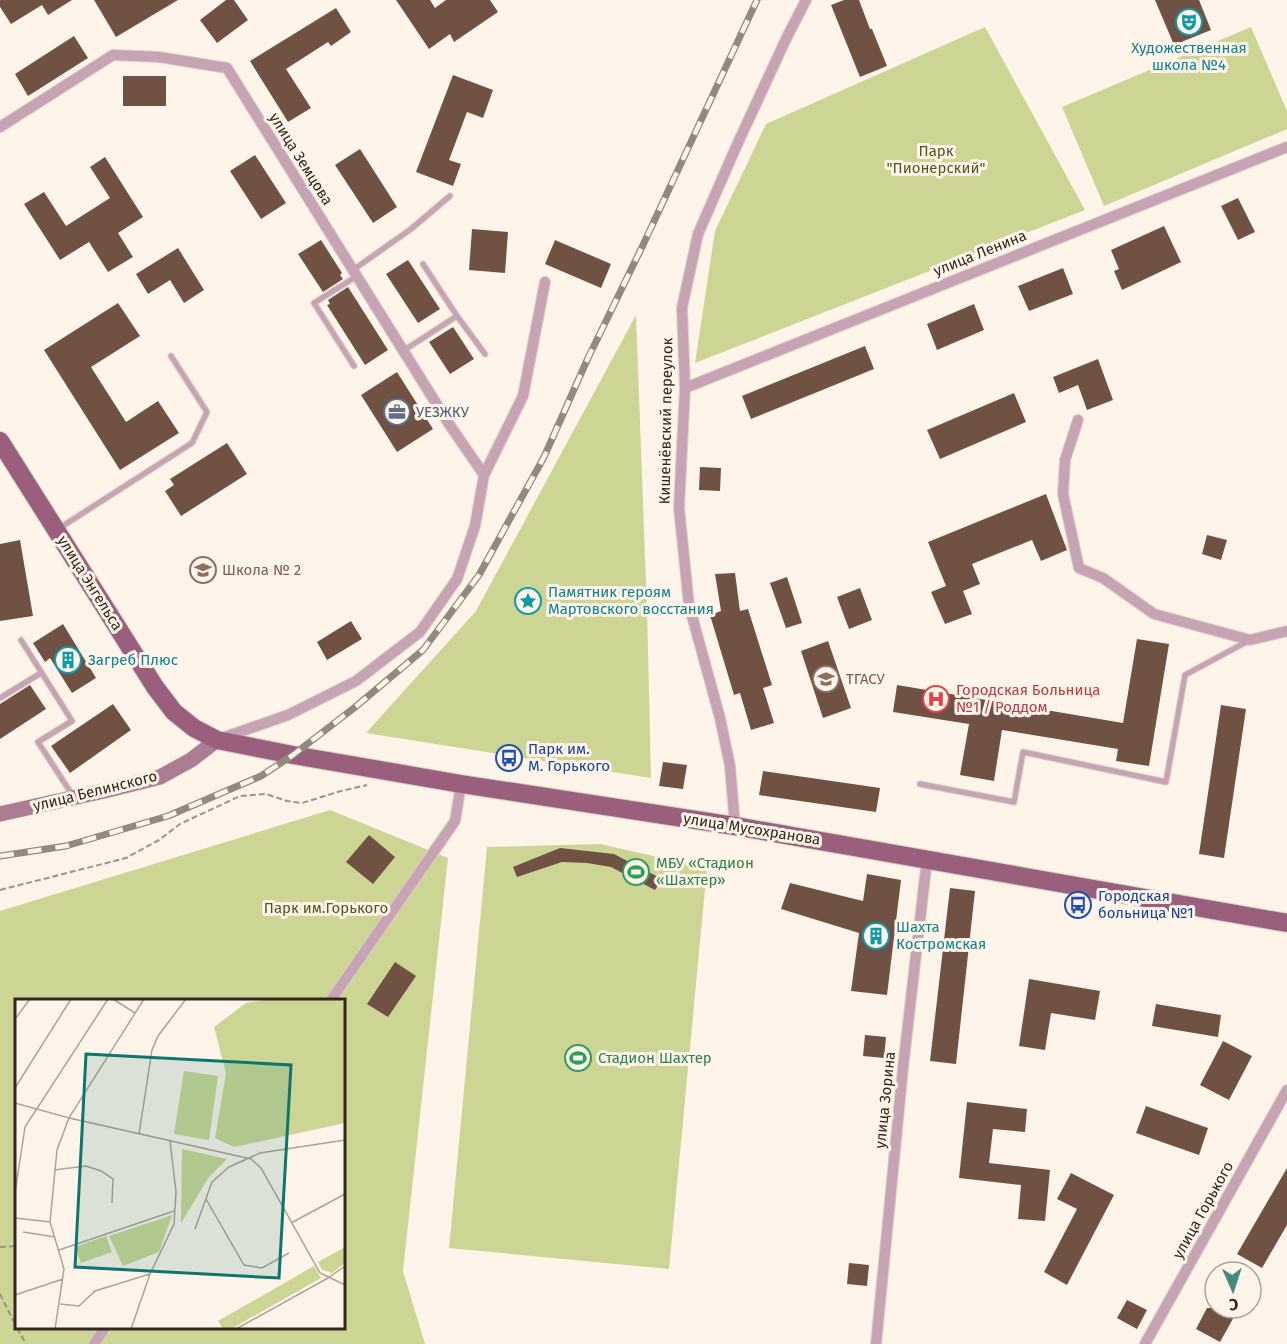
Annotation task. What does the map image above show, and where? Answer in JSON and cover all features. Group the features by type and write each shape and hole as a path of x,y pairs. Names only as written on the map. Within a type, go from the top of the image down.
{"main road":[{"name":"улица Энгельса","path":"0,441 154,687 174,712 194,728 217,740"},
{"name":"улица Мусохранова","path":"217,740 462,784 735,826 1287,922"}],"street":[{"name":"Кишенёвский переулок","path":"735,826 730,766 720,718 689,605 679,508 684,388 682,308 698,234 736,147 806,0"},
{"name":"улица Земцова","path":"0,127 113,55 159,57 227,68 449,424 484,475"},
{"name":"улица Ленина","path":"684,388 1287,147"},
{"path":"217,740 288,715 356,681 420,632 457,579 475,526 484,475 523,396 544,282"},
{"path":"1078,420 1065,460 1063,494 1079,568 1103,578 1154,614 1250,640 1287,631"},
{"name":"улица Белинского","path":"0,814 160,777 191,760 217,740"},
{"path":"332,999 455,821 462,784"},
{"name":"улица Зорина","path":"876,1344 927,859"},
{"name":"улица Горького","path":"1146,1344 1287,1090"},
{"path":"94,1344 104,1329"}],"lane":[{"path":"354,366 314,303 411,229 450,196"},
{"path":"423,264 485,354"},
{"path":"403,351 457,316"},
{"path":"57,530 192,443 207,412 171,356"},
{"path":"21,640 72,721 38,742 74,798"},
{"path":"920,784 1014,802 1023,752 1166,782 1185,675 1250,640"},
{"path":"0,698 41,673"}],"path":[{"path":"0,890 126,858 159,840 180,824 240,796 266,794 302,803 366,785"},
{"path":"0,1247 15,1246"},
{"path":"0,1294 15,1323"},
{"path":"18,1329 26,1344"}],"green space":[{"name":"Парк \"Пионерский\"","path":"985,27 1085,210 695,363 715,231 766,124"},
{"path":"1251,27 1287,111 1287,129 1104,206 1062,107"},
{"path":"636,315 651,778 366,733 476,611"},
{"name":"Парк им.Горького","path":"330,810 448,858 403,1271 425,1344 0,1344 0,911"},
{"name":"Стадион Шахтер","path":"600,844 707,868 669,1269 449,1248 487,847"}],"building":[{"path":"0,0 72,0 48,15 42,5 11,24 0,7"},
{"path":"94,0 178,0 116,37"},
{"path":"226,0 234,0 248,20 217,43 200,20"},
{"path":"396,0 430,0 435,8 446,0 490,0 498,12 454,42 450,34 429,49"},
{"path":"844,0 859,0 887,66 860,77 831,5"},
{"name":"Художественная школа №4","path":"1155,0 1199,0 1211,30 1174,45"},
{"path":"336,8 351,32 331,46 328,42 286,69 311,108 288,122 250,61"},
{"path":"74,36 88,58 28,96 15,74"},
{"path":"453,75 493,90 483,118 467,112 449,160 461,164 453,186 416,172"},
{"path":"123,76 166,76 166,106 123,106"},
{"path":"360,149 397,207 373,223 335,165"},
{"path":"255,155 286,203 261,219 230,171"},
{"path":"105,157 143,217 118,233 133,257 108,272 89,242 60,260 24,204 44,192 66,226 110,198 90,167"},
{"path":"1238,198 1255,232 1238,240 1221,206"},
{"path":"1164,226 1181,262 1122,290 1114,271 1119,269 1111,250"},
{"path":"472,229 508,232 505,273 469,270"},
{"path":"321,240 342,273 340,275 343,279 323,292 298,254"},
{"path":"555,240 611,264 601,288 545,264"},
{"path":"178,248 204,290 184,303 170,280 148,294 136,274"},
{"path":"408,260 440,309 418,323 386,274"},
{"path":"1063,268 1073,294 1029,311 1018,286"},
{"path":"348,287 388,350 365,365 327,305 330,304 328,300"},
{"path":"118,303 140,336 91,367 126,422 158,401 179,433 120,470 44,350"},
{"path":"974,304 984,330 937,350 927,324"},
{"path":"453,327 474,359 450,374 429,342"},
{"path":"865,346 874,369 751,419 742,396"},
{"path":"1098,359 1113,400 1087,410 1078,385 1059,393 1053,377"},
{"name":"УЕЗЖКУ","path":"397,372 433,429 397,452 361,395"},
{"path":"1014,393 1026,422 940,459 927,430"},
{"path":"227,443 247,474 181,516 165,491 174,485 170,479"},
{"path":"700,467 721,468 720,491 699,490"},
{"path":"1046,494 1067,550 1041,561 1032,540 972,564 980,584 963,591 972,614 945,624 931,592 946,586 928,542"},
{"path":"1207,535 1227,540 1221,560 1202,554"},
{"path":"20,540 33,616 0,621 0,544"},
{"path":"735,573 740,611 748,609 772,685 763,688 774,723 751,730 740,693 734,695 710,615 721,611 715,574"},
{"path":"787,577 802,623 786,628 770,583"},
{"path":"860,588 872,620 849,629 837,597"},
{"path":"351,621 362,639 327,660 317,642"},
{"name":"Загреб Плюс","path":"63,624 96,678 72,693 50,658 45,662 33,643"},
{"name":"Городская Больница №1 / Роддом","path":"1137,639 1169,644 1149,766 1116,761 1118,749 1002,730 994,781 960,775 969,724 893,712 897,685 1123,723"},
{"name":"ТГАСУ","path":"828,641 851,708 823,718 801,651"},
{"path":"30,685 46,709 0,739 0,704"},
{"path":"113,704 131,730 70,773 51,746"},
{"path":"1221,705 1246,709 1224,858 1199,854"},
{"path":"663,762 687,765 683,789 659,786"},
{"path":"763,771 880,788 876,812 759,795"},
{"path":"369,835 395,857 373,884 346,862"},
{"name":"МБУ «Стадион «Шахтер»","path":"560,848 614,854 662,879 655,890 611,867 562,862 517,877 513,867"},
{"name":"Шахта Костромская","path":"867,874 901,880 887,995 851,991 859,933 781,909 790,883 863,901"},
{"path":"950,888 975,891 956,1064 930,1061"},
{"path":"395,962 416,976 388,1017 367,1004"},
{"path":"1029,979 1100,991 1095,1020 1051,1013 1045,1050 1019,1046"},
{"path":"1156,1004 1221,1015 1218,1037 1152,1026"},
{"path":"865,1035 886,1037 884,1058 863,1056"},
{"path":"1223,1041 1252,1056 1229,1100 1200,1085"},
{"path":"967,1102 1027,1109 1025,1132 993,1129 989,1163 1050,1170 1045,1221 1018,1219 1021,1185 959,1178"},
{"path":"1146,1106 1208,1128 1199,1155 1136,1133"},
{"path":"1287,1168 1287,1225 1263,1266 1263,1260 1248,1260 1237,1254"},
{"path":"1071,1173 1114,1195 1067,1285 1044,1272 1077,1209 1057,1199"},
{"path":"849,1263 869,1265 867,1286 847,1284"},
{"path":"1127,1300 1147,1310 1137,1329 1117,1318"},
{"path":"1203,1316 1203,1320 1232,1320 1220,1342 1196,1329"}],"railway":[{"path":"0,856 66,846 168,816 261,776 293,755 354,708 423,650 479,575 544,457 588,358 757,0"}],"place":[{"name":"Художественная школа №4","path":"1189,22"},
{"name":"УЕЗЖКУ","path":"397,412"},
{"name":"Школа № 2","path":"203,570"},
{"name":"Памятник героям Мартовского восстания","path":"528,601"},
{"name":"Загреб Плюс","path":"68,660"},
{"name":"ТГАСУ","path":"826,679"},
{"name":"Городская Больница №1 / Роддом","path":"936,699"},
{"name":"Парк им. М. Горького","path":"509,758"},
{"name":"МБУ «Стадион «Шахтер»","path":"636,872"},
{"name":"Городская больница №1","path":"1078,905"},
{"name":"Шахта Костромская","path":"876,936"},
{"name":"Стадион Шахтер","path":"578,1058"}]}
